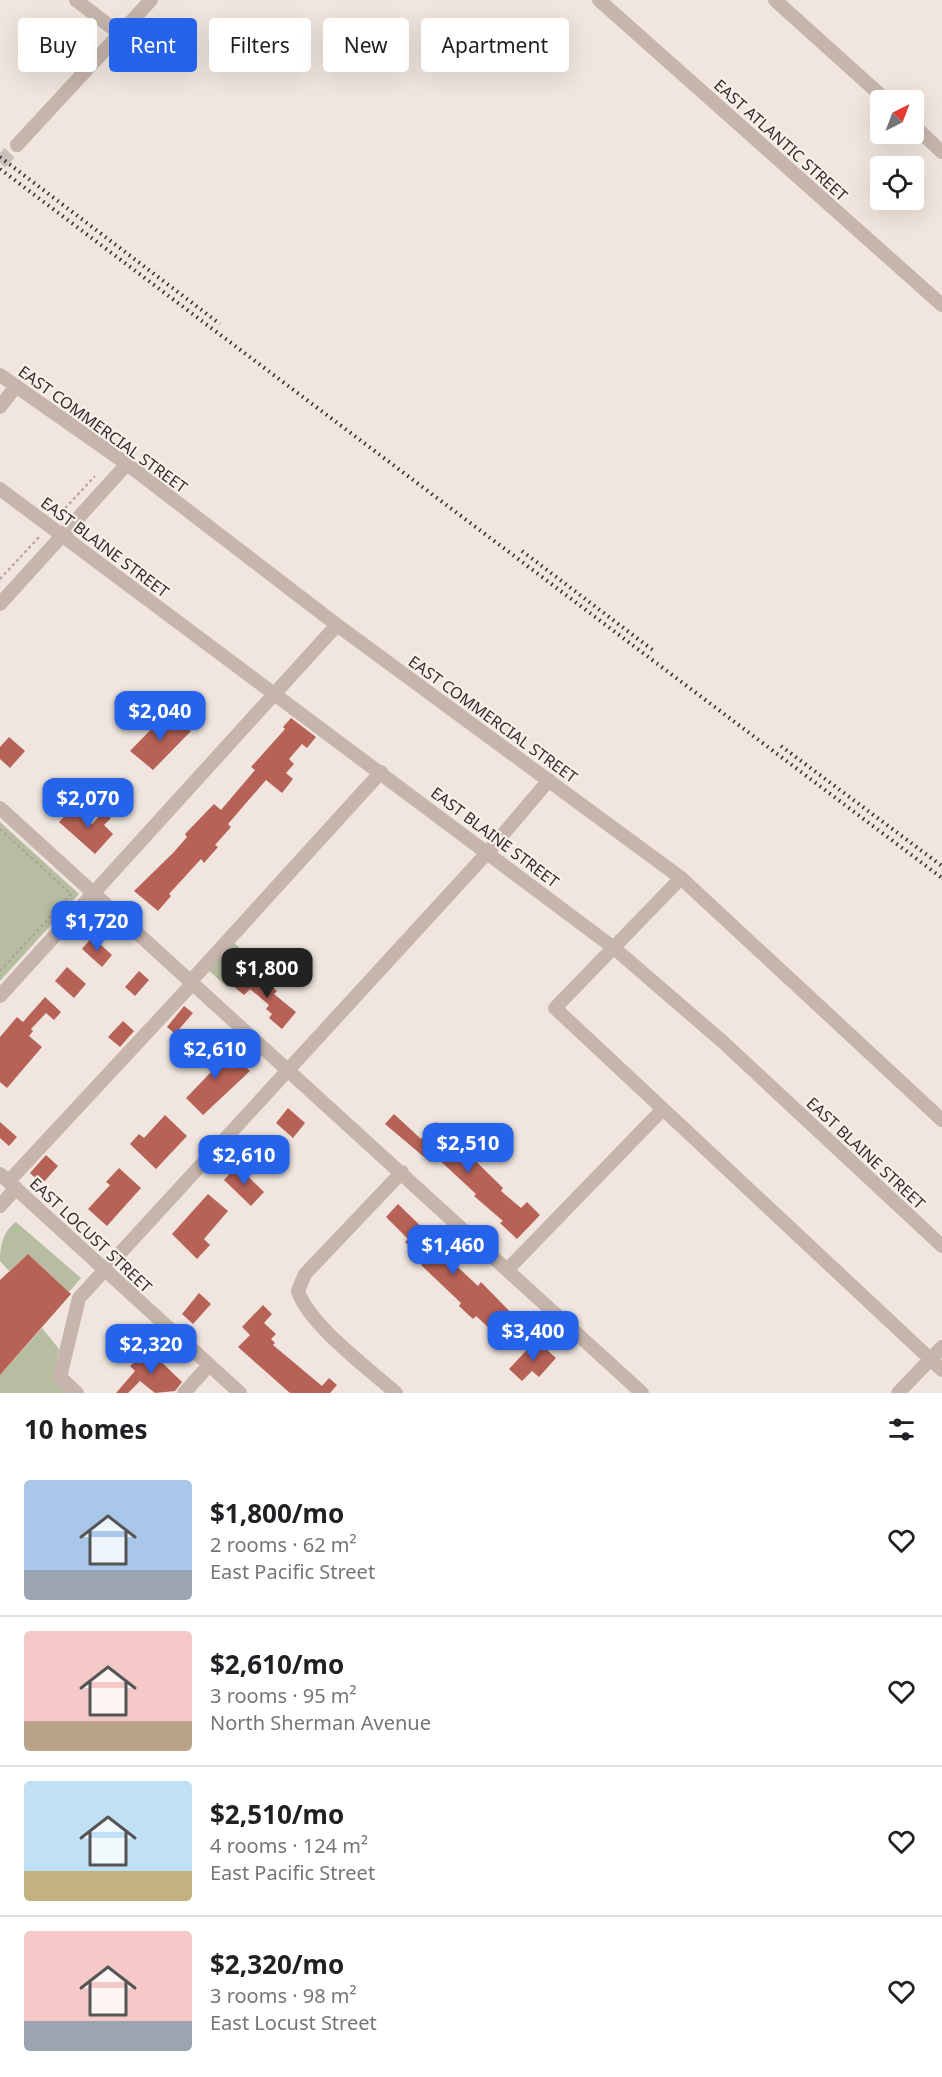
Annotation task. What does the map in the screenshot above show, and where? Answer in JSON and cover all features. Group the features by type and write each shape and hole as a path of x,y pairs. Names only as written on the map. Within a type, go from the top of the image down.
{"street":[{"path":"76,0 109,26"},
{"path":"135,18 151,0"},
{"name":"EAST ATLANTIC STREET","path":"599,0 942,305"},
{"path":"784,3 875,90"},
{"path":"17,145 109,46"},
{"path":"924,135 942,152"},
{"name":"EAST COMMERCIAL STREET","path":"0,375 127,464 337,625 681,878 942,1120"},
{"path":"0,407 16,386"},
{"path":"0,604 127,464"},
{"name":"EAST BLAINE STREET","path":"0,489 614,948 723,1042 942,1246"},
{"path":"0,996 337,625"},
{"path":"0,1206 8,1181 192,982 381,772"},
{"path":"74,1390 60,1377 80,1298 104,1269 488,852 549,780"},
{"path":"0,808 642,1393"},
{"path":"681,878 555,1008 942,1370"},
{"path":"508,1269 663,1109"},
{"path":"396,1393 321,1324 303,1305 298,1291 305,1274 402,1172"},
{"name":"EAST LOCUST STREET","path":"8,1181 240,1393"},
{"path":"898,1393 942,1347"},
{"path":"184,1393 209,1365"}],"path":[{"path":"0,829 75,898"},
{"path":"0,971 75,890"}],"green space":[{"path":"0,822 79,894 0,981"},
{"path":"232,941 252,959 227,987 207,969"},
{"path":"16,1222 81,1278 69,1292 28,1254 9,1271 0,1261 3,1239"},
{"path":"42,1328 59,1349 54,1374 67,1393 0,1393 0,1375"}],"building":[{"path":"166,714 191,731 153,770 130,751"},
{"path":"291,718 316,737 307,748 302,744 289,759 294,764 286,773 293,779 282,793 266,780 228,824 231,827 215,845 218,847 204,863 201,859 169,894 171,896 158,911 134,891 173,853 187,837 185,834 214,804 221,810 255,770 251,767 285,729 283,727"},
{"path":"9,737 25,751 10,768 0,759 0,747"},
{"path":"74,806 92,824 104,811 111,818 104,825 113,834 95,854 59,822"},
{"path":"92,937 112,955 102,967 82,949"},
{"path":"67,967 86,984 74,998 55,981"},
{"path":"139,971 149,980 135,996 125,987"},
{"path":"246,972 262,987 267,982 277,991 274,994 296,1012 282,1029 269,1018 272,1014 266,1009 269,1005 250,989 244,995 233,986"},
{"path":"45,997 61,1012 54,1020 46,1013 31,1029 33,1031 29,1036 42,1047 7,1088 0,1082 0,1037 17,1017 23,1022"},
{"path":"184,1006 193,1013 175,1034 167,1027"},
{"path":"123,1021 134,1031 120,1047 108,1037"},
{"path":"205,1042 232,1069 240,1061 250,1071 203,1115 186,1098 213,1070 195,1054"},
{"path":"288,1108 305,1123 293,1138 276,1123"},
{"path":"394,1114 421,1139 436,1122 503,1188 501,1191 521,1208 527,1202 540,1215 517,1239 500,1223 503,1221 474,1196 476,1194 435,1156 430,1162 385,1124"},
{"path":"165,1115 187,1136 156,1169 130,1144 139,1134 144,1138"},
{"path":"0,1122 17,1137 9,1146 0,1138"},
{"path":"258,1136 283,1160 273,1172 248,1148"},
{"path":"46,1155 58,1166 42,1184 30,1173"},
{"path":"237,1166 264,1192 251,1206 224,1180"},
{"path":"119,1168 141,1188 107,1226 88,1209 110,1185 106,1182"},
{"path":"208,1194 228,1211 204,1239 210,1245 197,1259 172,1234"},
{"path":"398,1204 434,1239 431,1242 478,1286 481,1282 517,1319 500,1338 476,1316 473,1319 459,1306 461,1303 421,1265 425,1261 405,1242 408,1239 386,1217"},
{"path":"28,1254 71,1294 0,1375 0,1280"},
{"path":"199,1293 211,1304 193,1324 182,1314"},
{"path":"263,1305 272,1314 264,1323 276,1334 271,1339 275,1343 273,1345 322,1386 329,1378 337,1385 330,1393 290,1393 238,1347 250,1335 242,1327"},
{"path":"536,1340 556,1358 539,1377 532,1371 522,1381 509,1369"},
{"path":"148,1349 182,1382 175,1391 155,1393 140,1381 128,1393 116,1393 135,1371 130,1366"}],"tunnel":[{"path":"0,163 17,145"}],"railway":[{"path":"0,157 220,324"},
{"path":"0,169 942,878"},
{"path":"522,551 654,651"},
{"path":"781,746 942,866"}]}
